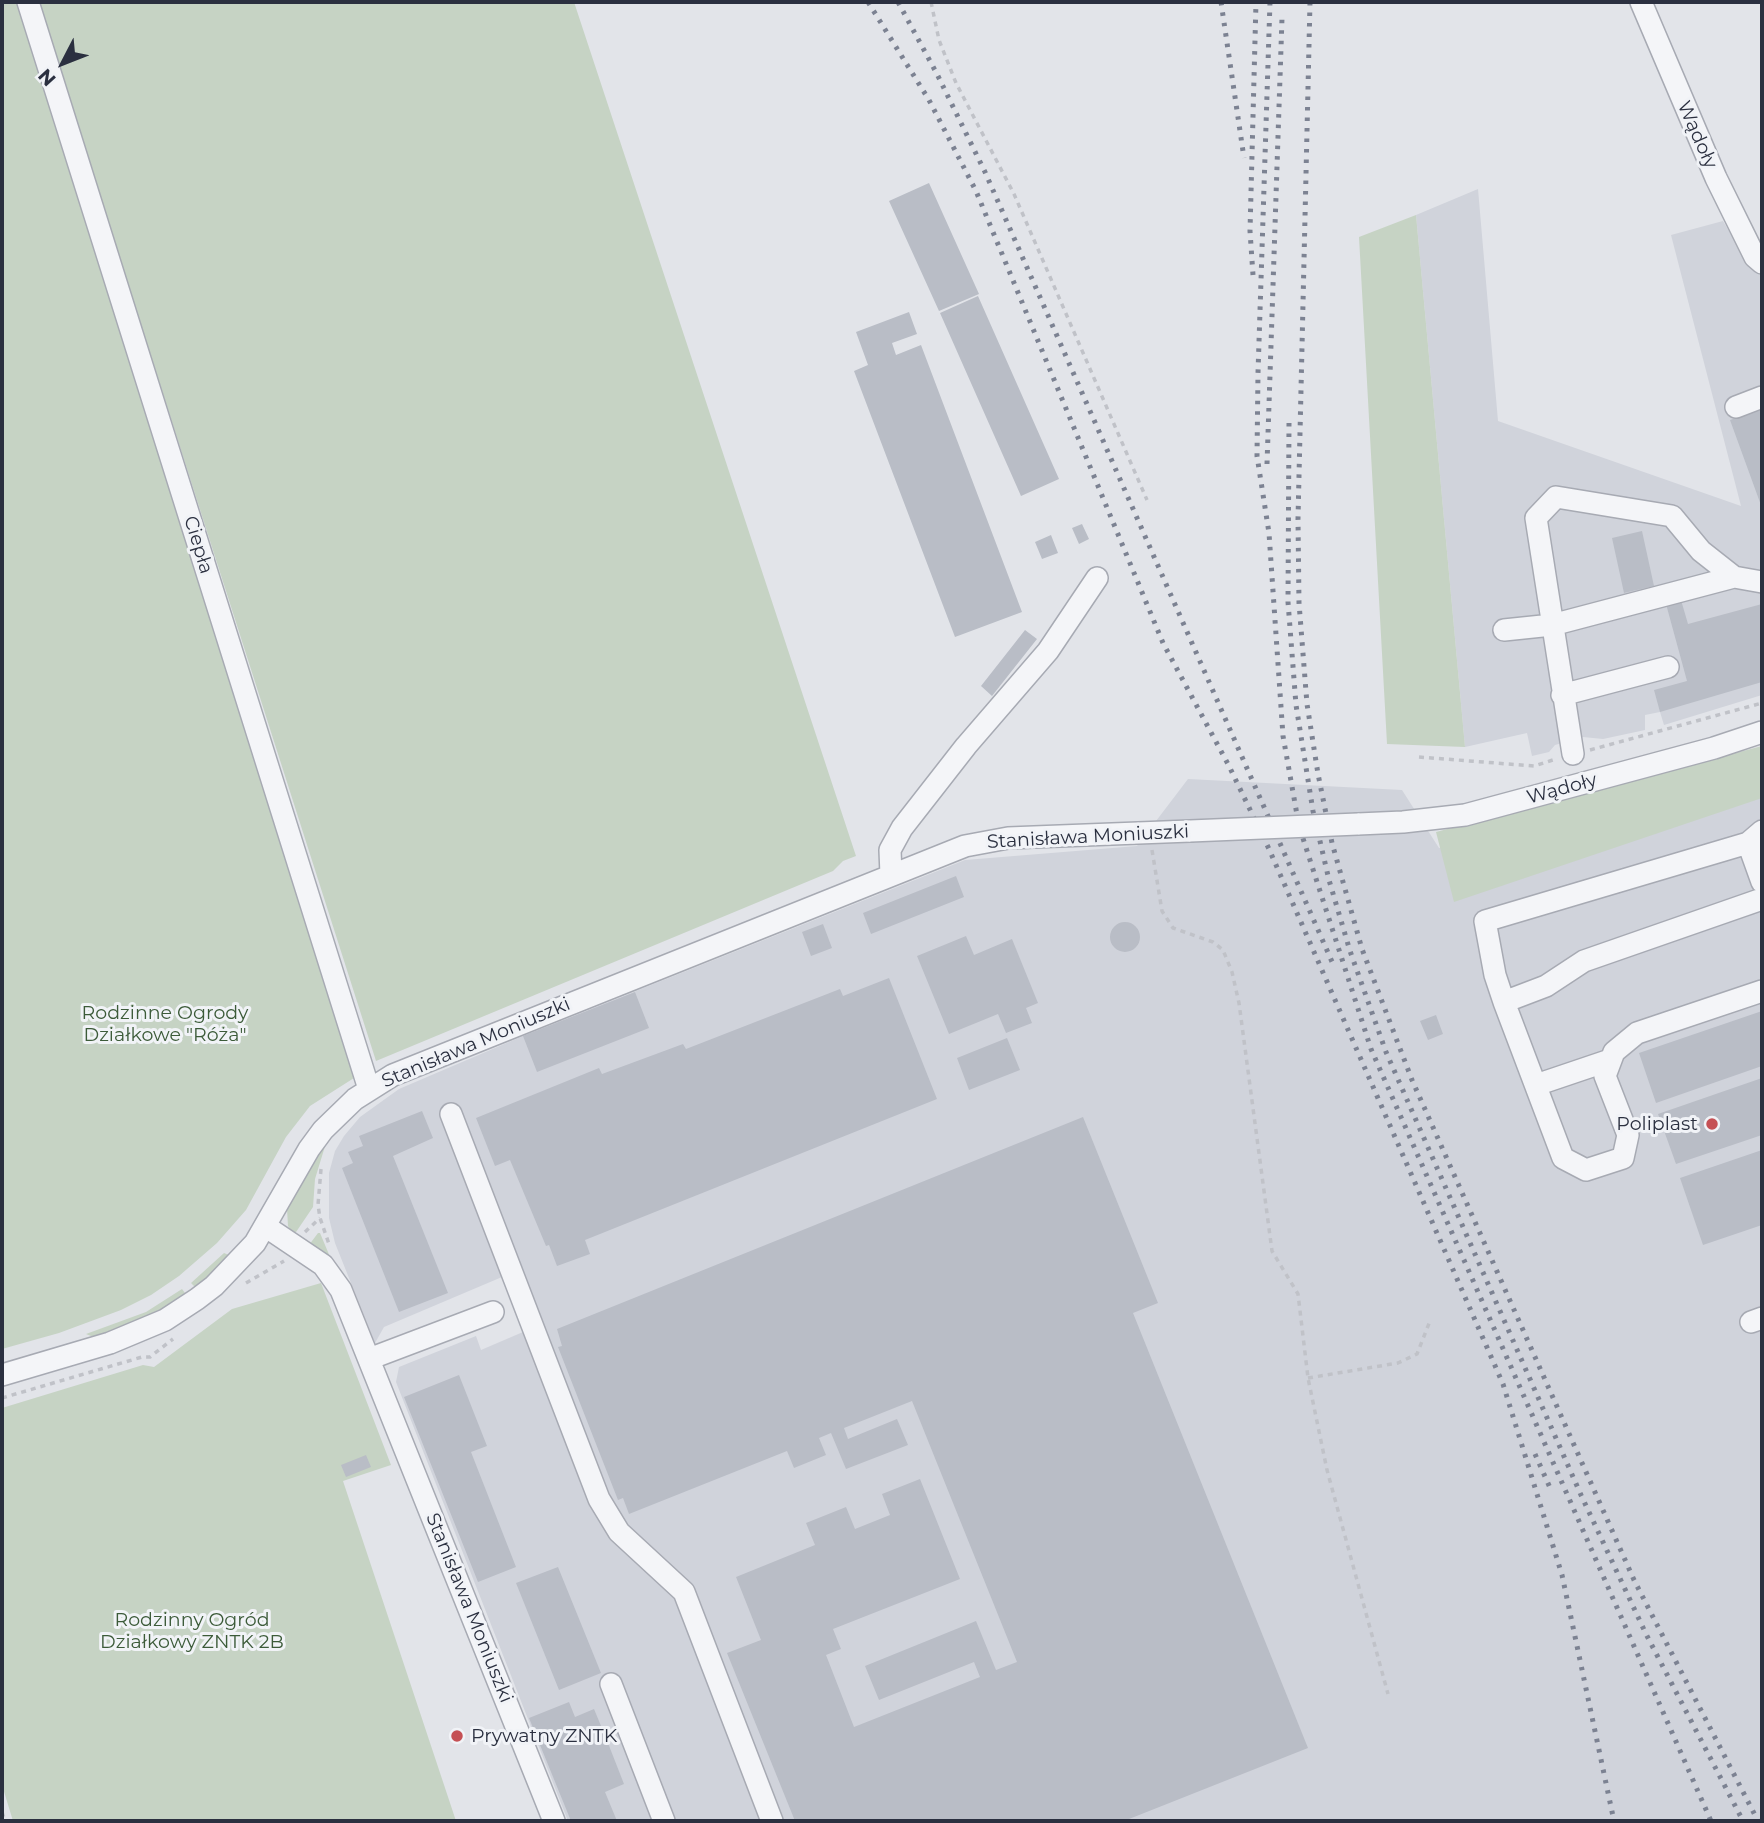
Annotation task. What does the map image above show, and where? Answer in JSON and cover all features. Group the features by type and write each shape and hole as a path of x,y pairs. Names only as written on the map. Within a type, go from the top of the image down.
{"street":[{"name":"Ciepła","path":"28,2 369,1089"},
{"name":"Wądoły","path":"1641,2 1716,177 1755,257 1762,263"},
{"path":"1736,407 1762,397"},
{"path":"1573,754 1536,518 1556,497 1672,516 1701,551 1734,577"},
{"path":"1504,629 1552,625 1734,577 1762,582"},
{"path":"891,875 890,850 902,828 966,747 1048,651 1097,578"},
{"path":"1562,695 1668,667"},
{"name":"Wądoły","path":"1359,824 1465,815 1714,748 1762,732"},
{"name":"Stanisława Moniuszki","path":"554,1821 369,1359 335,1281 310,1254 265,1226 313,1143 335,1117 369,1089 393,1075 965,846 1008,838 1359,824"},
{"path":"1762,882 1755,837 1485,921 1495,975 1563,1158 1586,1170 1623,1158 1626,1147 1628,1136 1605,1076 1614,1052 1637,1033 1762,991"},
{"path":"1504,1002 1546,986 1584,961 1762,899"},
{"path":"1536,1085 1611,1060"},
{"path":"450,1114 599,1499 619,1532 684,1592 772,1821"},
{"path":"2,1375 110,1343 165,1320 214,1286 254,1243 265,1226"},
{"path":"369,1359 493,1312"},
{"path":"611,1684 664,1821"}],"path":[{"path":"931,2 939,40 956,83 1014,194 1147,500"},
{"path":"1151,834 1162,911 1173,928 1213,943 1223,950 1233,972 1272,1251 1298,1294 1308,1378 1327,1470 1388,1694"},
{"path":"323,1164 318,1188 320,1218 336,1265 335,1281"},
{"path":"301,1238 320,1218"},
{"path":"1308,1378 1398,1363 1417,1354 1430,1321"},
{"path":"2,1812 5,1821"}],"shaded area":[{"path":"1478,189 1498,421 1741,506 1671,235 1723,221 1741,251 1762,276 1762,695 1664,725 1660,712 1645,715 1645,730 1603,739 1583,737 1555,745 1549,752 1532,756 1527,733 1465,747 1416,215"},
{"path":"1188,779 1402,790 1439,848 1762,780 1762,1821 568,1821 396,1382 399,1367 476,1336 481,1350 523,1332 502,1277 384,1327 375,1343 335,1243 329,1218 329,1173 335,1151 360,1117 399,1089 523,1036 965,860 1137,846"}],"green space":[{"name":"Rodzinne Ogrody Działkowe \"Róża\"","path":"2,2 18,2 354,1078 310,1106 286,1137 246,1210 217,1243 179,1276 151,1295 121,1310 59,1333 2,1349"},
{"path":"38,2 574,2 856,856 843,861 833,871 376,1061"},
{"path":"1416,215 1465,747 1387,744 1359,237"},
{"path":"1762,746 1762,798 1454,902 1436,832"},
{"path":"326,1143 315,1179 313,1207 294,1235 288,1226 287,1209 317,1152"},
{"path":"320,1233 333,1264 309,1245"},
{"path":"224,1253 231,1256 198,1287 191,1283"},
{"name":"Rodzinny Ogród Działkowy ZNTK 2B","path":"321,1283 391,1465 343,1481 456,1821 13,1821 2,1785 2,1408 143,1365 154,1367 232,1309"},
{"path":"182,1289 184,1297 155,1315 96,1338 86,1334 146,1312"}],"building":[{"path":"929,183 979,294 939,311 889,201"},
{"path":"978,296 1059,479 1021,496 940,313"},
{"path":"909,312 917,334 892,343 896,355 921,345 1022,612 955,637 854,371 868,365 856,332"},
{"path":"1762,409 1762,508 1730,420"},
{"path":"1082,524 1089,539 1079,544 1072,528"},
{"path":"1642,531 1654,586 1624,593 1612,538"},
{"path":"1051,535 1058,553 1042,559 1035,542"},
{"path":"1681,600 1688,624 1762,604 1762,682 1660,712 1654,690 1687,681 1666,604"},
{"path":"1025,630 1037,639 992,696 981,686"},
{"path":"956,876 964,897 871,934 863,913"},
{"path":"1125,922 1136,926 1140,937 1136,948 1125,952 1114,948 1110,937 1114,926"},
{"path":"823,924 832,948 811,956 802,932"},
{"path":"966,936 974,955 1012,939 1038,1003 1026,1008 1032,1023 1006,1033 998,1014 949,1034 917,956"},
{"path":"889,978 937,1099 585,1240 590,1254 557,1266 510,1160 495,1166 476,1118 599,1068 602,1074 683,1044 686,1049 840,989 843,996"},
{"path":"635,992 649,1028 537,1072 523,1036"},
{"path":"1762,1011 1762,1066 1656,1103 1639,1053"},
{"path":"1436,1015 1443,1034 1428,1040 1420,1021"},
{"path":"1007,1038 1020,1070 969,1090 957,1058"},
{"name":"Poliplast","path":"1762,1078 1762,1135 1676,1164 1658,1114"},
{"path":"422,1111 433,1138 393,1156 448,1293 399,1312 342,1168 353,1163 348,1152 363,1146 359,1136"},
{"path":"1083,1117 1158,1303 1133,1313 1308,1748 1124,1821 795,1821 727,1653 761,1640 736,1577 815,1545 806,1523 846,1507 855,1529 890,1515 882,1494 920,1479 960,1579 833,1629 841,1649 826,1655 854,1727 980,1677 974,1662 879,1700 865,1666 976,1621 996,1670 1017,1662 912,1401 844,1428 848,1439 897,1419 908,1445 846,1469 831,1433 819,1438 826,1455 794,1468 787,1451 629,1514 623,1498 618,1500 558,1347 562,1346 557,1329"},
{"path":"1762,1150 1762,1225 1703,1245 1680,1178"},
{"path":"459,1375 487,1446 471,1452 516,1567 478,1582 404,1397"},
{"path":"366,1455 371,1467 346,1477 341,1465"},
{"path":"558,1567 601,1673 559,1690 516,1583"},
{"path":"569,1702 575,1717 594,1709 606,1738 624,1784 605,1792 617,1821 571,1821 529,1718"}],"railway":[{"path":"868,2 929,100 976,191 1163,643 1229,766 1269,849 1503,1384 1562,1575 1614,1821"},
{"path":"898,2 985,172 1333,964"},
{"path":"1221,2 1244,158"},
{"path":"1253,275 1250,231 1256,2"},
{"path":"1270,2 1257,456 1269,533 1283,736 1299,826 1371,1049 1711,1821"},
{"path":"1310,2 1298,519 1299,603 1307,704 1332,843 1362,949 1412,1080 1634,1580 1758,1821"},
{"path":"1267,464 1282,18"},
{"path":"1289,423 1288,602 1296,705 1313,811 1329,880 1350,951 1386,1052 1581,1495 1646,1634 1743,1821"},
{"path":"1535,1454 1551,1490"}],"place":[{"name":"Poliplast","path":"1712,1124"},
{"name":"Prywatny ZNTK","path":"457,1736"}]}
